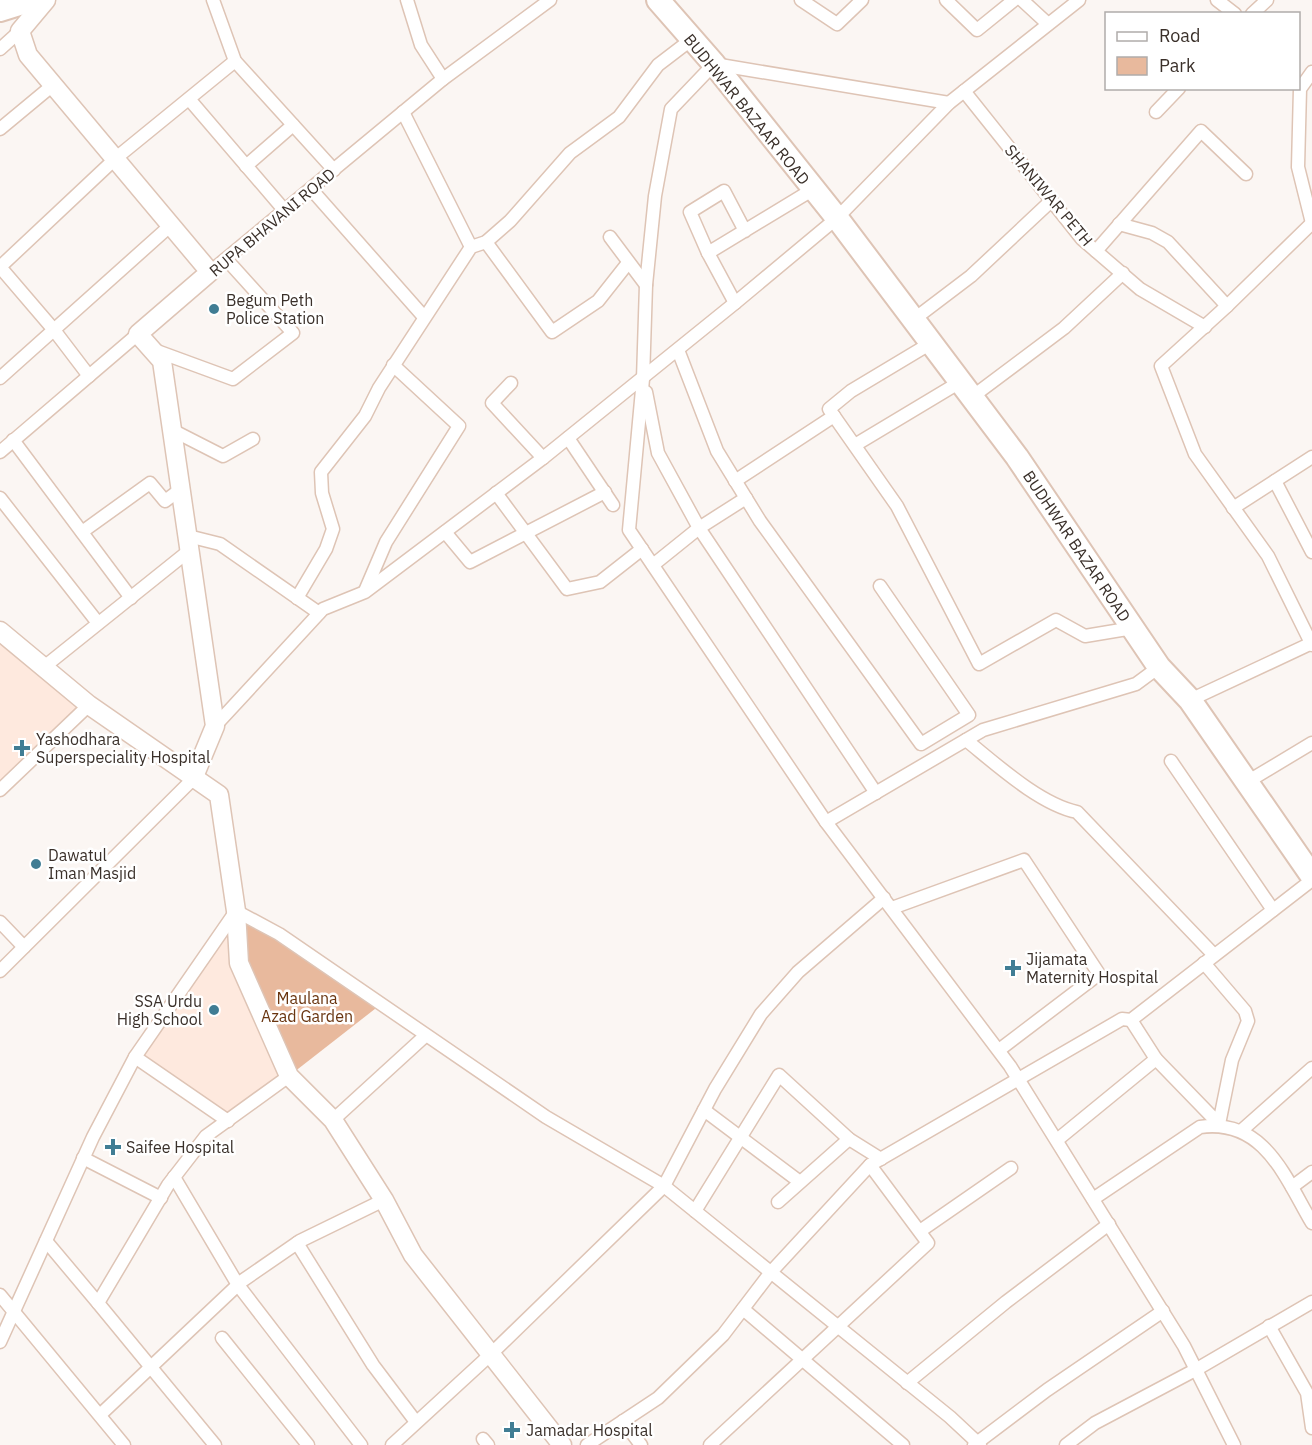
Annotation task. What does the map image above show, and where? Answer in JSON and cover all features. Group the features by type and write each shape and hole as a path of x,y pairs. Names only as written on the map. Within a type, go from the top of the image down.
{"highway":[{"path":"0,10 32,0"},
{"name":"BUDHWAR BAZAAR ROAD","path":"658,0 714,64 812,190 837,218"},
{"name":"BUDHWAR BAZAR ROAD","path":"837,218 1017,457 1159,667 1190,700 1310,869"}],"street":[{"path":"0,49 20,31 46,0"},
{"path":"213,0 235,61 334,170"},
{"path":"407,0 421,45 443,79"},
{"name":"RUPA BHAVANI ROAD","path":"0,452 88,376 142,340 210,272 443,79 550,0"},
{"path":"801,0 837,24 862,0"},
{"path":"946,0 977,30 1014,0"},
{"path":"1022,0 1048,24"},
{"path":"0,971 193,778 215,726 319,613 365,592 543,458 643,379 837,218 949,103 1079,0"},
{"path":"1217,0 1232,12"},
{"path":"1254,12 1267,0"},
{"path":"20,31 28,55 210,272"},
{"path":"297,598 326,549 333,529 322,492 321,472 365,416 393,365 471,247 486,242 510,221 570,153 619,117 658,65 692,39"},
{"path":"88,376 54,330 0,267 116,158 235,61"},
{"path":"949,103 714,64 671,109 655,196 646,285 643,379 629,530 826,822 1018,1078 1163,1311 1197,1369 1234,1445"},
{"path":"1300,87 1312,72"},
{"path":"0,129 53,85"},
{"path":"1156,112 1177,90"},
{"path":"1190,700 1312,644 1268,556 1195,454 1161,366 1205,327 1312,223 1298,166 1299,90"},
{"name":"SHANIWAR PETH","path":"964,91 1082,239 1140,289 1205,327"},
{"path":"189,99 285,211"},
{"path":"404,112 471,247"},
{"path":"246,165 293,125"},
{"path":"1096,251 1200,131 1246,174"},
{"path":"311,189 424,317"},
{"path":"708,253 812,190"},
{"path":"735,303 708,253 690,212 724,191 745,231"},
{"path":"914,320 980,269 1051,201"},
{"path":"1119,224 1152,233 1168,242 1227,306"},
{"path":"0,378 171,225"},
{"path":"610,237 646,285"},
{"path":"486,242 552,332 598,301 628,263"},
{"path":"142,340 233,380 293,333 227,260"},
{"path":"855,445 966,390 1064,328 1123,273"},
{"path":"142,340 162,361 215,726"},
{"path":"931,343 851,391 829,409 897,506 980,664 1056,620 1085,636 1133,628"},
{"path":"678,350 717,451 735,481 921,744 969,716 880,586"},
{"path":"365,592 386,542 459,426 393,365"},
{"path":"643,379 658,453 699,528 876,793"},
{"path":"511,382 492,403 543,458"},
{"path":"735,481 834,416"},
{"path":"172,430 223,456 253,439"},
{"path":"568,438 613,505"},
{"path":"13,440 131,597"},
{"path":"1233,508 1312,457"},
{"path":"1275,481 1312,552"},
{"path":"82,532 150,483 165,501 181,489"},
{"path":"445,532 470,562 604,492"},
{"path":"496,493 567,590 600,582 642,549"},
{"path":"0,498 98,623"},
{"path":"653,566 699,528 746,498"},
{"path":"44,667 131,597 189,543 219,544 319,613"},
{"path":"0,630 89,705 219,795 236,911 239,963 289,1076 333,1120 384,1200 413,1255 556,1443"},
{"path":"826,822 983,730 1136,684 1159,667"},
{"path":"0,790 89,705"},
{"path":"966,740 1062,809 1077,812 1209,959 1245,1011 1248,1021 1232,1060 1219,1124"},
{"path":"1247,782 1312,743"},
{"path":"1172,761 1273,910"},
{"path":"392,1445 490,1355 664,1186 704,1110 761,1014 798,972 888,903 1024,860 1099,974 999,1050"},
{"path":"587,1445 658,1398 723,1335 771,1272 875,1162 1122,1019 1131,1020 1273,910 1310,869"},
{"path":"236,911 279,934 546,1117 664,1186 950,1417 977,1444 1163,1311"},
{"path":"0,1342 83,1158 135,1057 236,911"},
{"path":"0,922 24,947"},
{"path":"1131,1020 1156,1059 1219,1124"},
{"path":"333,1120 425,1036"},
{"path":"135,1057 228,1121"},
{"path":"1057,1140 1156,1059"},
{"path":"1241,1131 1312,1068"},
{"path":"695,1211 779,1075 875,1162 928,1243 716,1443"},
{"path":"98,1303 174,1177 206,1136 289,1076"},
{"path":"704,1110 800,1182"},
{"path":"1093,1198 1200,1127 1219,1124 1241,1131 1263,1145 1292,1187 1312,1223"},
{"path":"778,1202 849,1139"},
{"path":"83,1158 161,1198"},
{"path":"920,1231 1011,1168"},
{"path":"1292,1187 1312,1172"},
{"path":"174,1177 238,1285 361,1445"},
{"path":"101,1414 238,1285 297,1243 384,1200"},
{"path":"907,1383 1006,1302 1109,1224"},
{"path":"46,1240 215,1445"},
{"path":"297,1243 373,1365 416,1422"},
{"path":"0,1295 101,1414 124,1445"},
{"path":"1066,1445 1104,1418 1197,1369 1312,1302"},
{"path":"743,1309 903,1445"},
{"path":"1269,1326 1307,1393 1312,1428"},
{"path":"222,1338 308,1445"},
{"path":"623,1421 641,1445"}],"shaded area":[{"name":"Yashodhara Superspeciality Hospital","path":"0,631 89,705 0,790"},
{"name":"SSA Urdu High School","path":"236,911 289,1076 228,1121 135,1057"}],"green space":[{"name":"Maulana Azad Garden","path":"236,911 380,1005 289,1076 239,963"}],"place":[{"name":"Begum Peth Police Station","path":"214,309"},
{"name":"Yashodhara Superspeciality Hospital","path":"22,748"},
{"name":"Dawatul Iman Masjid","path":"36,864"},
{"name":"Jijamata Maternity Hospital","path":"1013,968"},
{"name":"SSA Urdu High School","path":"214,1010"},
{"name":"Saifee Hospital","path":"113,1147"},
{"name":"Jamadar Hospital","path":"512,1430"}]}
